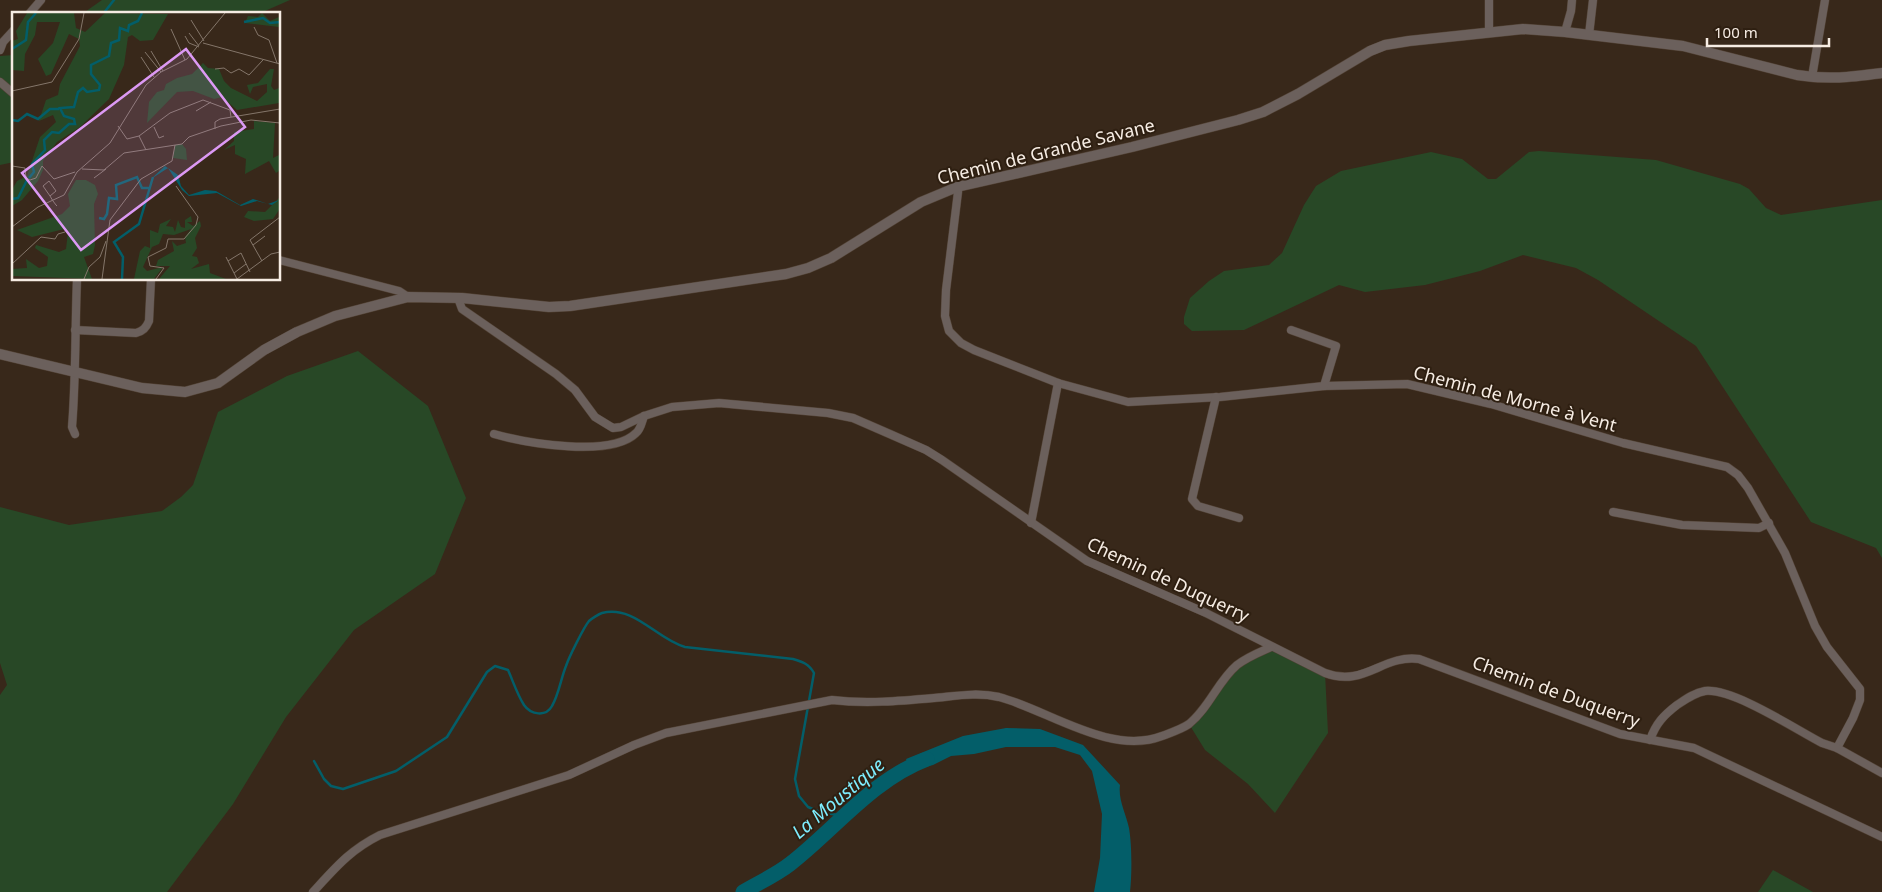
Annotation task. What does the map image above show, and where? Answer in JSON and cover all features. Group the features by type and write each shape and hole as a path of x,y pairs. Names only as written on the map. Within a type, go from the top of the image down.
{"street":[{"path":"31,12 41,0"},
{"path":"1489,0 1489,32"},
{"path":"1565,32 1572,0"},
{"path":"1589,35 1593,0"},
{"path":"1812,77 1825,0"},
{"name":"Chemin de Grande Savane","path":"0,354 142,388 185,392 218,383 264,350 297,332 335,316 408,297 458,298 570,306 786,274 808,268 831,258 922,202 957,187 1132,147 1238,120 1262,112 1298,94 1370,51 1409,41 1523,29 1683,46 1812,77 1833,79 1882,73"},
{"path":"0,50 3,42 12,32"},
{"path":"0,82 12,92"},
{"name":"Chemin de Morne à Vent","path":"957,187 958,192 946,290 945,316 949,331 961,343 974,350 1058,383 1128,402 1216,397 1324,386 1407,384 1491,404 1623,443 1727,467 1738,475 1748,488 1769,523 1785,553 1814,626 1827,647 1860,689 1860,700 1853,718 1837,748"},
{"path":"280,260 399,291 408,297"},
{"path":"75,434 72,427 76,378 77,280"},
{"path":"75,330 136,333 143,331 149,321 151,280"},
{"name":"Chemin de Duquerry","path":"458,298 462,309 556,374 575,390 595,417 613,428 621,427 644,416 672,407 719,402 828,413 853,418 926,450 999,498 1031,523 1087,561 1206,613 1334,677 1359,676 1400,659 1419,659 1613,732 1694,748 1882,837"},
{"path":"1291,330 1336,346 1324,386"},
{"path":"1031,523 1058,383"},
{"path":"1216,397 1192,498 1198,506 1239,518"},
{"path":"494,434 516,440 597,447 622,441 637,433 644,416"},
{"path":"1613,512 1682,525 1759,528 1769,523"},
{"path":"313,892 339,863 355,849 382,834 569,775 634,745 666,733 832,700 857,703 971,694 998,697 1038,710 1087,731 1123,740 1140,740 1160,737 1189,724 1206,706 1218,687 1237,665 1271,647"},
{"path":"1650,740 1654,728 1662,716 1688,696 1704,691 1720,692 1740,699 1882,773"}],"green space":[{"path":"102,0 290,0 263,12 85,12"},
{"path":"12,55 12,162 0,165 0,56"},
{"path":"1539,151 1656,160 1740,184 1749,189 1766,208 1781,215 1882,200 1882,558 1876,548 1811,522 1696,346 1598,280 1576,268 1523,255 1480,271 1425,285 1365,292 1339,285 1244,330 1192,331 1184,324 1184,317 1190,298 1209,281 1224,271 1269,265 1282,253 1304,205 1316,186 1341,171 1431,152 1462,159 1488,179 1496,179 1529,152"},
{"path":"358,351 428,406 466,498 435,574 354,630 286,717 233,804 167,892 0,892 0,695 7,685 0,663 0,507 69,525 162,511 193,485 218,412 287,376"},
{"path":"1271,647 1325,673 1328,733 1275,813 1248,784 1205,750 1189,724 1237,665"},
{"path":"1773,870 1813,892 1758,892"}],"water":[{"path":"1006,728 1040,729 1083,745 1120,785 1121,802 1130,835 1130,892 1094,892 1100,858 1102,814 1092,771 1080,755 1055,747 1006,747 974,754 951,756 933,765 911,771 906,759 963,736"}],"waterway":[{"path":"105,12 114,0"},
{"path":"314,761 324,779 331,786 343,789 396,771 447,737 487,672 495,666 508,670 519,696 530,711 534,713 546,712 552,706 564,671 587,624 590,620 601,614 614,612 635,618 674,643 685,647 793,659 808,665 814,673 795,779 799,796 808,807 820,812 844,816"},
{"name":"La Moustique","path":"743,892 790,864 871,792 907,768 927,759"}]}
